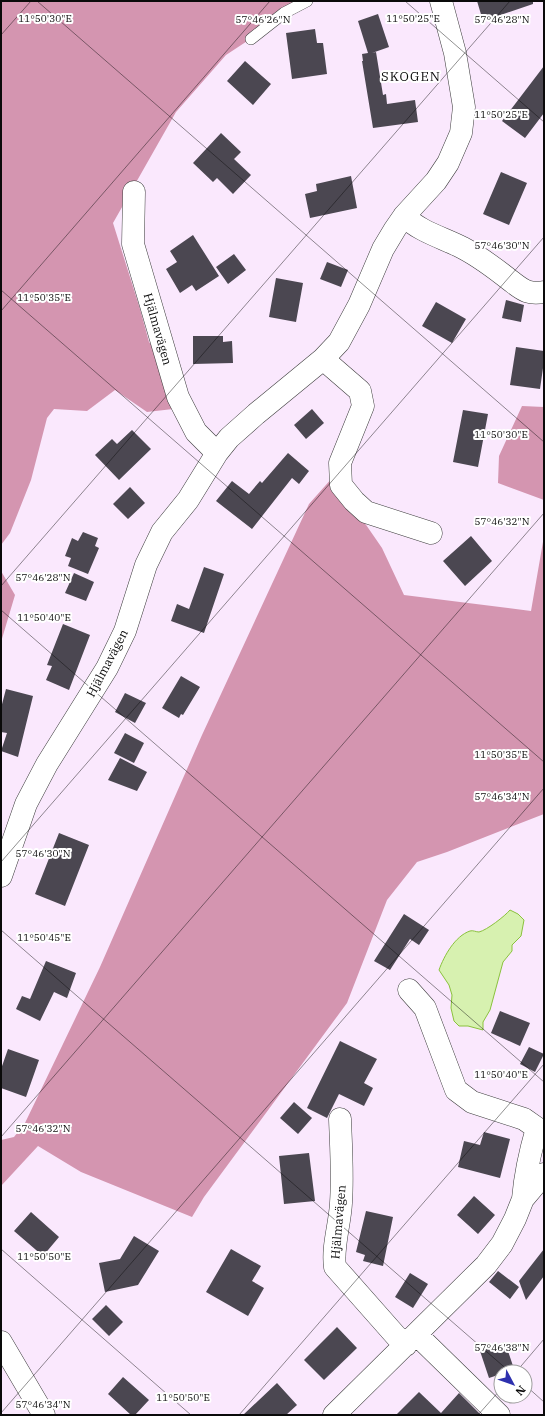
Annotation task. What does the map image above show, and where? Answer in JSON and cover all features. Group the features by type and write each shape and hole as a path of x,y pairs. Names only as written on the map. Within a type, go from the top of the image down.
{"street":[{"name":"Hjälmavägen","path":"1,876 26,804 47,764 107,668 125,631 146,565 162,532 188,500 217,453 229,438 323,359 339,342 359,304 383,248 404,216 445,168 461,133 464,107 455,53 441,1"},
{"name":"Hjälmavägen","path":"134,192 133,244 178,397 196,432 217,453"},
{"path":"404,216 412,224 464,248 491,265 524,291 535,294 544,292"},
{"path":"323,359 360,391 363,406 340,463 341,485 354,501 366,512 431,533"},
{"path":"334,1415 486,1265 502,1244 515,1219 523,1199 528,1160 541,1131 524,1119 472,1102 456,1090 425,1008 409,990"},
{"name":"Hjälmavägen","path":"340,1119 342,1162 341,1203 333,1257 335,1267 396,1336 411,1340 499,1415"},
{"path":"523,1199 544,1174"},
{"path":"1,1342 44,1415"}],"lane":[{"path":"251,39 284,13 307,1"}],"shaded area":[{"path":"1,1 308,1 226,55 176,112 113,223 149,342 159,353 173,409 147,412 115,390 87,411 54,409 47,418 31,480 10,533 1,545"},
{"path":"522,406 544,407 544,500 498,483 499,456"},
{"path":"333,477 382,548 404,595 531,611 544,536 544,814 447,852 417,862 387,900 347,1003 204,1197 192,1217 81,1172 38,1146 1,1186 1,1140 14,1137 25,1123 100,967 202,735 309,504"},
{"path":"1,571 15,595 1,642"},
{"path":"510,910 518,914 524,920 521,936 512,945 512,951 503,962 490,1010 483,1022 483,1030 468,1026 459,1026 454,1021 451,1008 452,995 449,985 439,970 441,965 451,947 460,937 470,931 479,932 487,929"}],"building":[{"path":"477,1 533,1 533,4 483,21"},
{"path":"378,14 389,47 372,53 376,52 383,95 386,94 387,104 415,100 418,122 373,128 362,61 362,54 368,53 358,21"},
{"path":"315,29 317,43 323,43 327,74 292,79 286,33"},
{"path":"245,61 271,84 253,105 227,81"},
{"path":"544,66 544,113 525,138 502,121"},
{"path":"221,133 241,152 234,159 251,175 233,194 217,178 213,182 193,163"},
{"path":"501,172 527,183 509,225 483,214"},
{"path":"351,176 357,208 310,218 305,194 317,191 316,184"},
{"path":"193,235 219,276 196,291 192,285 180,293 166,269 177,262 170,251"},
{"path":"234,254 246,270 228,284 216,267"},
{"path":"327,262 348,270 341,287 320,279"},
{"path":"276,278 303,283 296,322 269,317"},
{"path":"506,300 524,305 521,322 502,318"},
{"path":"436,302 466,319 452,343 422,326"},
{"path":"193,336 223,336 223,342 232,341 233,363 193,364"},
{"path":"516,347 544,351 540,389 510,385"},
{"path":"312,409 324,423 306,439 294,425"},
{"path":"463,410 488,414 478,467 453,462"},
{"path":"132,430 151,449 119,480 95,455 112,439 117,444"},
{"path":"288,453 309,471 299,484 292,478 252,529 216,501 232,481 249,494 260,481 262,483"},
{"path":"130,487 145,503 128,519 113,504"},
{"path":"83,532 98,538 95,546 99,548 88,574 68,566 71,558 65,556 72,538 78,541"},
{"path":"471,536 492,561 465,586 443,561"},
{"path":"204,567 224,574 204,633 171,621 177,604 189,609"},
{"path":"74,573 94,582 86,601 65,593"},
{"path":"63,624 90,635 69,690 46,680 52,666 47,665"},
{"path":"181,676 200,687 183,715 181,714 179,718 162,708"},
{"path":"6,689 33,696 18,757 1,751 7,733 1,732 1,708"},
{"path":"125,693 146,703 135,723 115,712"},
{"path":"125,733 144,743 134,763 114,753"},
{"path":"120,758 147,772 137,791 108,780"},
{"path":"59,833 89,845 65,906 35,894"},
{"path":"404,914 429,930 419,945 410,939 390,970 374,961"},
{"path":"46,961 76,973 67,998 54,992 40,1021 16,1009 22,996 30,999"},
{"path":"500,1011 530,1023 520,1046 491,1033"},
{"path":"340,1041 377,1059 364,1083 373,1088 364,1106 339,1094 327,1118 307,1108"},
{"path":"529,1047 544,1054 535,1072 520,1064"},
{"path":"8,1049 39,1060 26,1097 1,1088 1,1069"},
{"path":"294,1102 312,1118 298,1134 280,1118"},
{"path":"484,1132 510,1139 500,1178 458,1167 464,1141 480,1145"},
{"path":"309,1153 315,1201 284,1204 279,1156"},
{"path":"474,1196 495,1215 478,1234 457,1215"},
{"path":"366,1211 393,1217 383,1266 363,1261 365,1255 356,1252"},
{"path":"31,1212 59,1237 43,1256 14,1231"},
{"path":"134,1236 159,1251 138,1285 105,1292 99,1263 120,1259"},
{"path":"231,1249 261,1266 252,1281 264,1288 248,1316 206,1292"},
{"path":"544,1249 544,1276 526,1300 519,1281"},
{"path":"498,1271 519,1287 510,1299 489,1282"},
{"path":"410,1273 428,1284 413,1308 395,1297"},
{"path":"106,1305 123,1322 109,1336 92,1319"},
{"path":"337,1327 357,1348 324,1380 304,1360"},
{"path":"505,1342 512,1364 493,1364 493,1377 489,1378 480,1351"},
{"path":"123,1377 149,1400 135,1415 131,1415 108,1394"},
{"path":"277,1383 297,1405 286,1415 243,1415"},
{"path":"419,1392 441,1413 459,1393 481,1415 396,1415"}],"district":[{"name":"SKOGEN","path":"411,76"}]}
